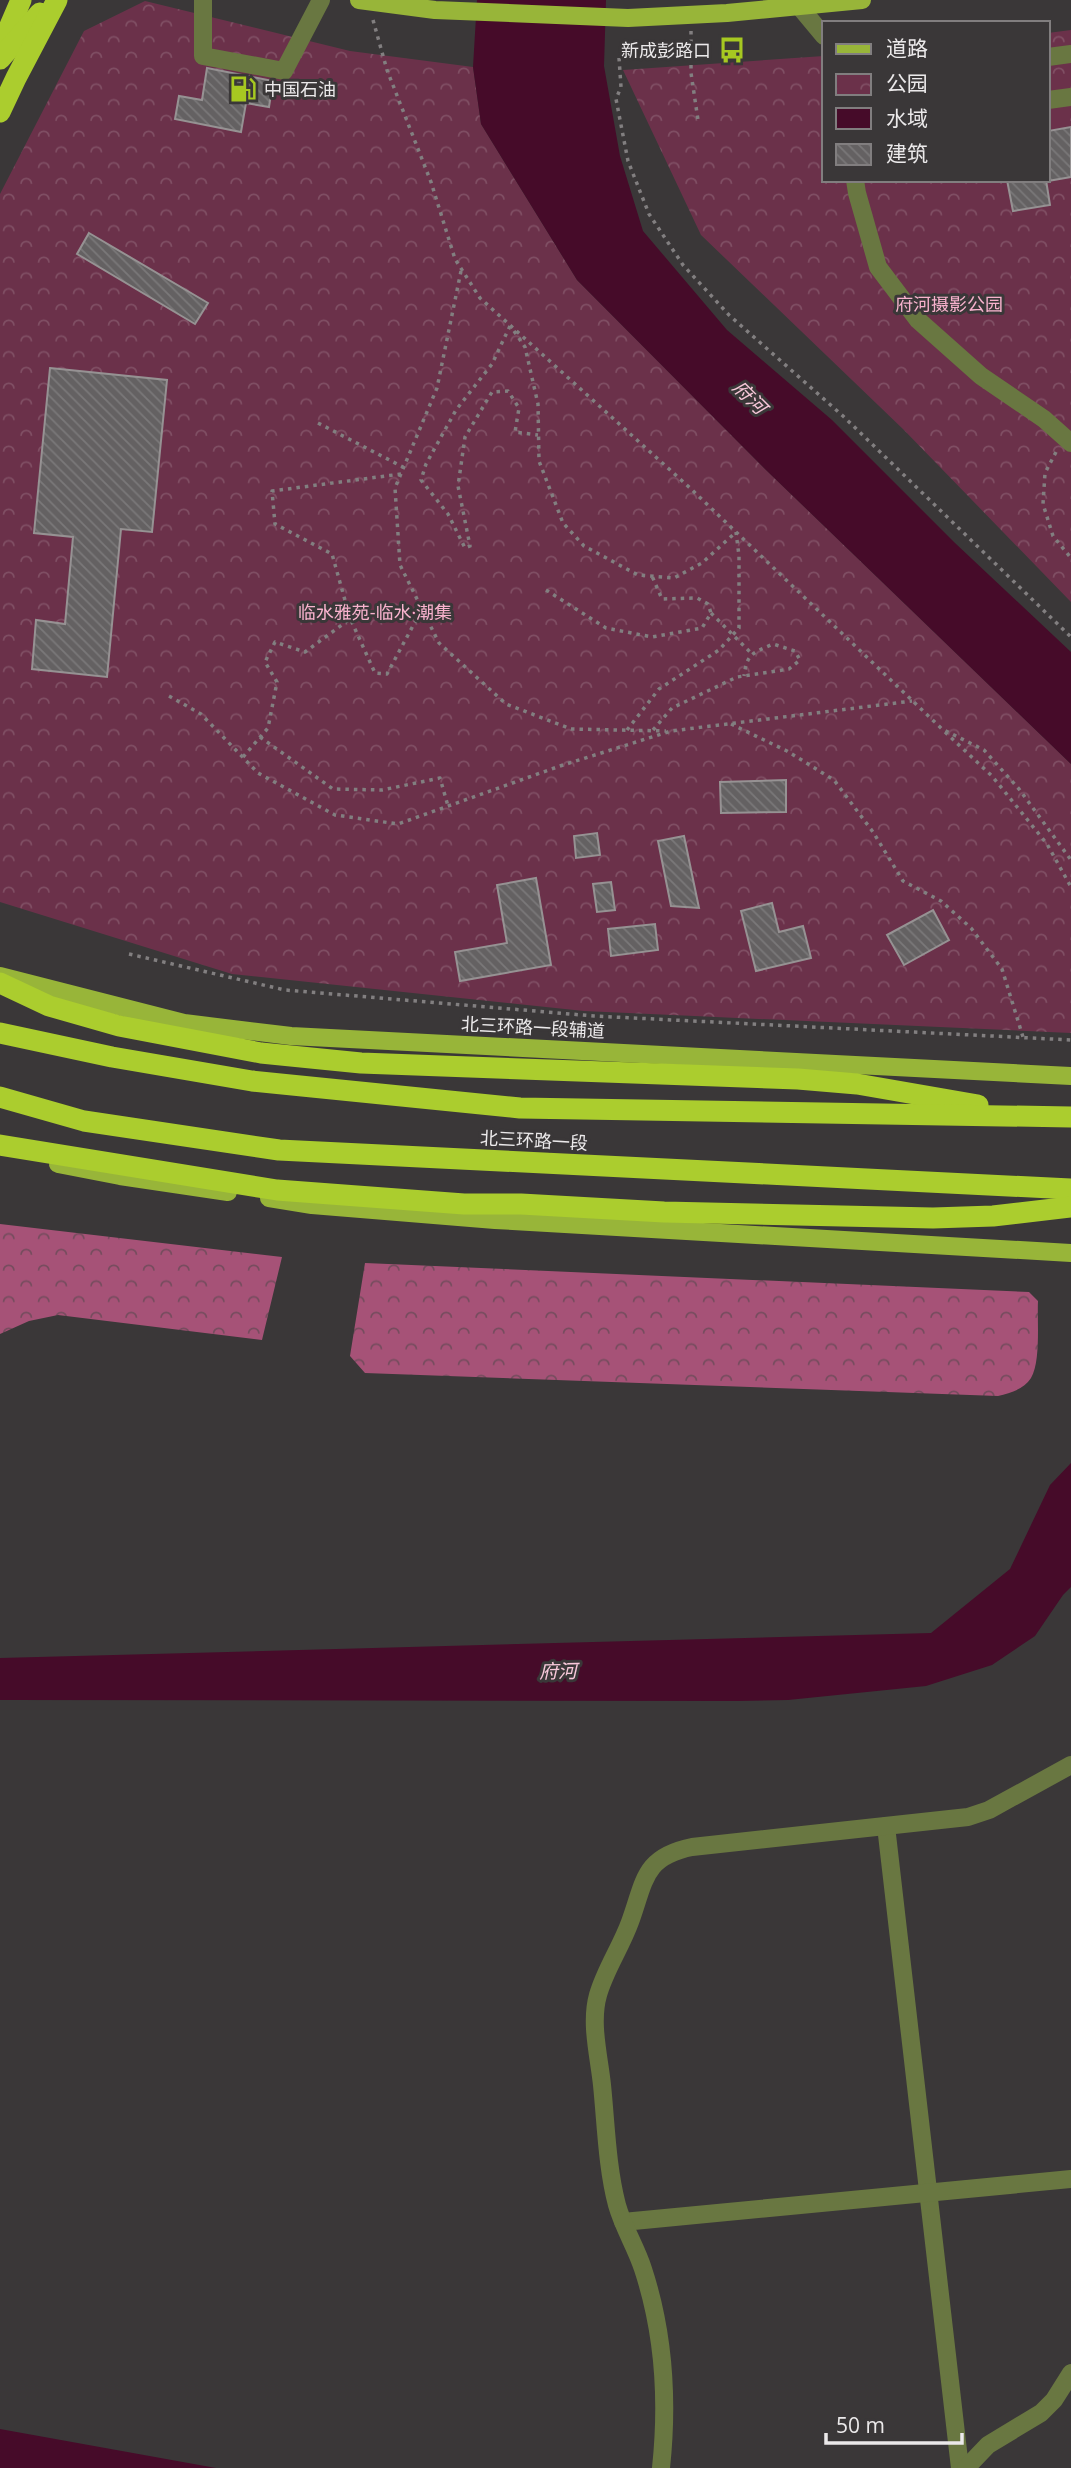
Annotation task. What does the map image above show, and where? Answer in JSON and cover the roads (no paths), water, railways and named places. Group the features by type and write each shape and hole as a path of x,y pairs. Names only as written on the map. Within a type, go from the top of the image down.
{"highway":[{"path":"0,49 21,0"},
{"path":"0,59 51,0"},
{"path":"0,112 57,0"},
{"path":"0,983 49,1006 107,1023 261,1053 361,1063 799,1079 857,1084 1038,1116"},
{"name":"北三环路一段","path":"0,1033 112,1057 252,1081 520,1108 1071,1117"},
{"name":"北三环路一段","path":"0,1097 84,1121 279,1150 1071,1189"},
{"path":"0,1145 277,1190 464,1204 933,1218 993,1216 1071,1207"}],"main road":[{"path":"0,89 43,0"},
{"path":"364,1 435,10 628,18 862,0"},
{"name":"北三环路一段辅道","path":"0,976 184,1023 292,1036 1071,1076"},
{"path":"0,1153 120,1176 326,1206 509,1221 1071,1253"}],"lane":[{"path":"203,0 203,56 284,71 321,0"},
{"path":"799,6 822,34"},
{"path":"1050,57 1071,54"},
{"path":"1050,100 1071,97"},
{"path":"855,182 878,267 918,320 981,376 1044,419 1064,446"},
{"path":"661,2468 666,2409 661,2353 644,2271 617,2205 609,2158 595,2020 598,1995 649,1870 660,1858 673,1851 692,1847 968,1817 989,1810 1071,1765"},
{"path":"886,1826 960,2468"},
{"path":"623,2222 1071,2179"},
{"path":"966,2468 988,2445 1041,2413 1054,2400 1071,2373"}],"water":[{"name":"府河","path":"477,0 606,0 604,66 620,156 643,231 727,330 832,420 955,543 1071,652 1071,764 766,470 577,280 481,124 473,67"},
{"name":"府河","path":"1071,1463 1071,1587 1035,1636 992,1665 926,1686 788,1700 737,1701 0,1700 0,1658 931,1633 1010,1569 1050,1485"},
{"path":"0,2429 216,2468 0,2468"}],"place":[{"name":"新成彭路口","path":"732,50"},
{"name":"中国石油","path":"243,89"}],"park label":[{"name":"府河摄影公园","path":"949,304"},
{"name":"临水雅苑-临水·潮集","path":"375,612"}]}
